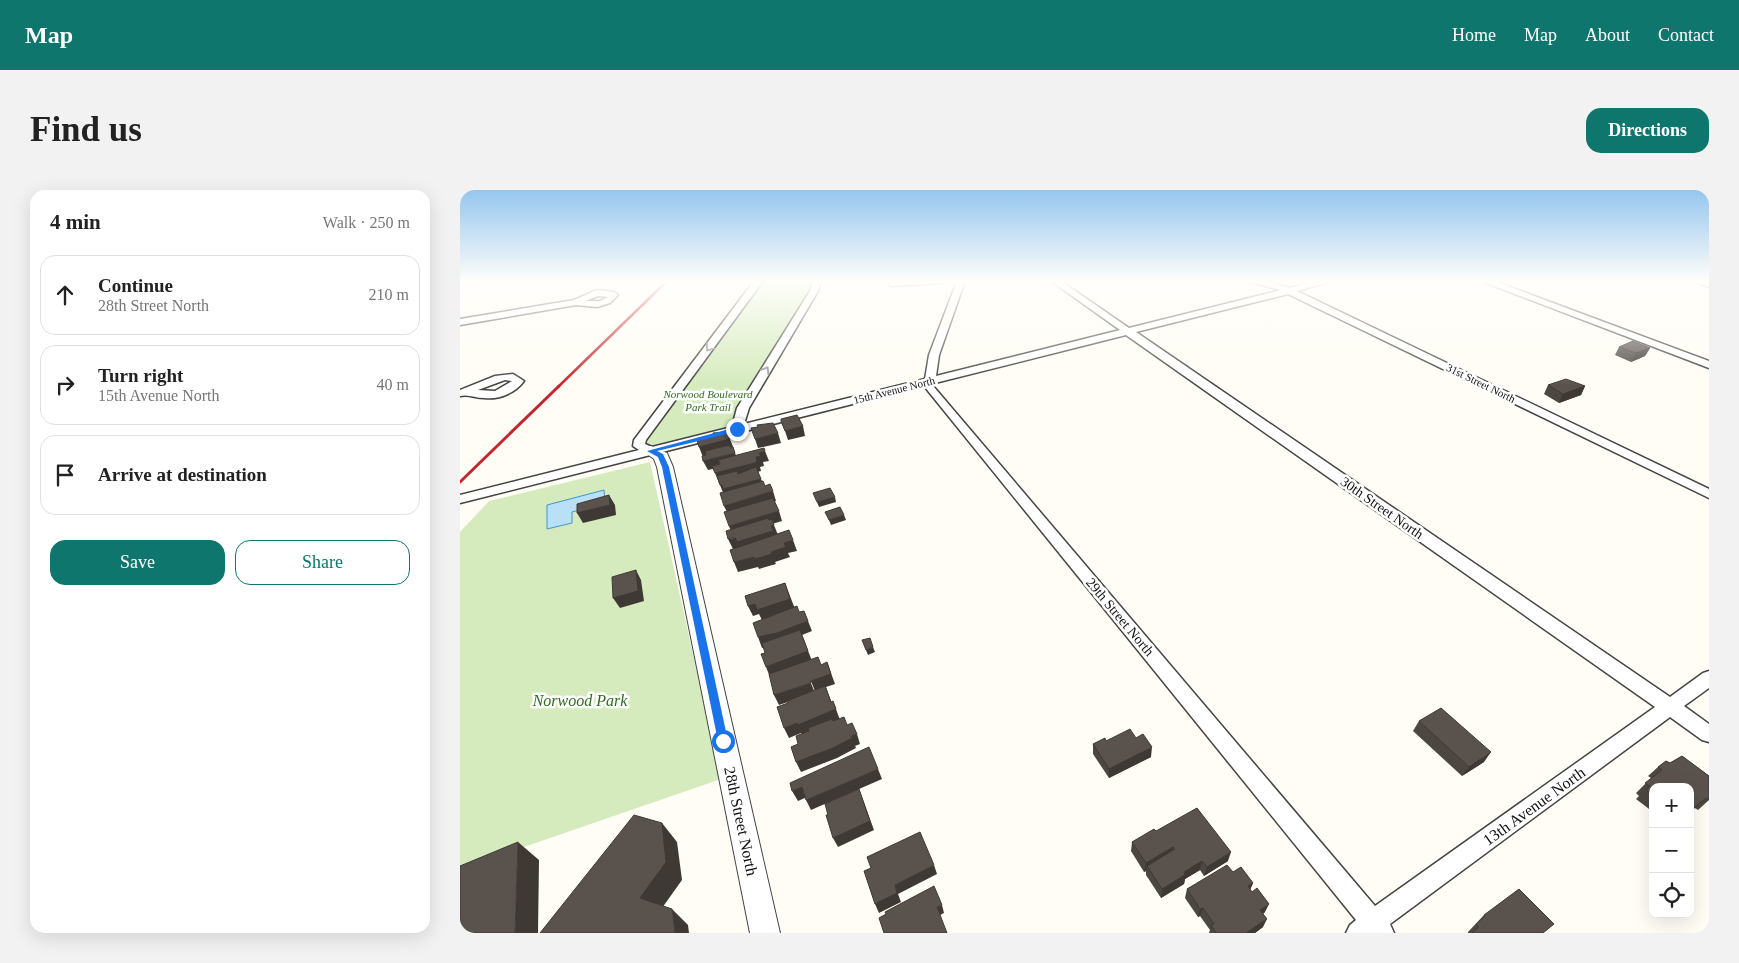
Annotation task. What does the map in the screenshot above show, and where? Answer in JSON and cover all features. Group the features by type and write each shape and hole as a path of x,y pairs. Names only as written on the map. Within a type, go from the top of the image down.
{"street":[{"path":"460,322 497,316"},
{"path":"651,451 639,446 640,440 733,316"},
{"path":"737,429 743,408 799,316"},
{"path":"929,381 934,355 948,316"},
{"name":"30th Street North","path":"1105,316 1709,734"},
{"name":"15th Avenue North","path":"460,499 1193,316"},
{"name":"31st Street North","path":"1341,316 1709,494"},
{"path":"1579,316 1709,364"},
{"name":"29th Street North","path":"929,381 929,387 1371,929"},
{"name":"28th Street North","path":"651,451 661,456 665,467 765,933"},
{"name":"13th Avenue North","path":"1371,929 1709,678"}],"green space":[{"name":"Norwood Boulevard Park Trail","path":"734,316 795,316 736,412 731,428 655,446 639,446"},
{"name":"Norwood Park","path":"650,462 721,779 460,869 460,532 489,501"}],"water":[{"path":"604,490 605,503 572,512 572,523 547,529 547,505"}],"building":[{"path":"1633,341 1650,348 1636,353 1619,347"},
{"path":"1566,379 1585,386 1563,394 1548,385"},
{"path":"797,415 803,426 785,431 781,419"},
{"path":"773,423 778,433 755,439 751,428 758,427 757,425"},
{"path":"727,432 730,439 699,447 697,440 713,436 713,433"},
{"path":"729,445 733,447 735,453 703,461 702,456 706,455 705,451"},
{"path":"764,448 765,451 759,453 761,456 756,457 757,461 755,463 715,473 712,466 720,464 718,460"},
{"path":"756,467 761,479 723,489 722,485 720,485 717,476 737,471 738,474"},
{"path":"763,481 765,486 770,484 773,491 724,506 720,493"},
{"path":"830,488 835,497 817,502 813,493"},
{"path":"609,495 610,505 577,513 577,504"},
{"path":"773,498 779,511 729,526 724,512"},
{"path":"840,507 844,515 829,520 825,512"},
{"path":"768,518 769,520 772,519 774,525 771,526 773,531 737,542 735,537 728,539 726,531"},
{"path":"789,530 793,540 784,543 786,547 755,559 754,557 734,562 730,550"},
{"path":"636,570 638,591 613,598 612,577"},
{"path":"785,583 790,599 757,610 755,604 748,606 745,596"},
{"path":"797,606 799,612 804,611 808,621 777,633 758,637 753,623"},
{"path":"800,630 808,651 766,667 761,654 765,653 762,643"},
{"path":"870,638 873,647 866,650 862,640"},
{"path":"818,657 821,665 827,662 831,674 811,681 811,683 774,695 769,674"},
{"path":"825,686 836,709 798,725 797,723 784,728 777,707"},
{"path":"1441,708 1491,752 1469,767 1419,721"},
{"path":"844,717 847,725 852,723 857,734 833,748 796,762 791,747 798,744 796,736 809,731 808,728 832,719 833,721"},
{"path":"1130,729 1136,738 1143,734 1152,747 1109,769 1093,744 1105,738 1106,741"},
{"path":"869,747 878,769 806,800 802,787 792,791 790,783"},
{"path":"1682,756 1709,776 1709,800 1706,798 1694,808 1694,783 1649,783 1649,785 1645,783 1662,770 1658,767 1666,761 1670,763"},
{"path":"859,789 870,821 833,838 826,815 828,815 825,804"},
{"path":"1197,808 1231,852 1207,867 1202,861 1184,872 1185,875 1162,889 1147,866 1175,849 1173,847 1146,863 1132,842"},
{"path":"634,815 662,823 666,862 640,898 672,909 675,933 540,933"},
{"path":"920,832 934,865 895,885 897,893 875,904 864,871 871,868 867,857"},
{"path":"518,842 515,933 460,933 460,866"},
{"path":"1227,865 1233,872 1241,867 1253,883 1248,886 1252,892 1257,888 1269,904 1260,910 1267,919 1246,933 1216,933 1211,925 1214,924 1203,908 1200,909 1187,889"},
{"path":"934,886 942,905 937,907 947,933 884,933 879,918 886,914 885,912"},
{"path":"1519,889 1554,924 1543,933 1472,933 1479,927 1476,924 1484,915"}],"railway":[{"path":"558,387 631,316"},
{"path":"460,482 559,386"}],"route":[{"path":"723,741 665,467 661,456 651,451 737,429"}]}
